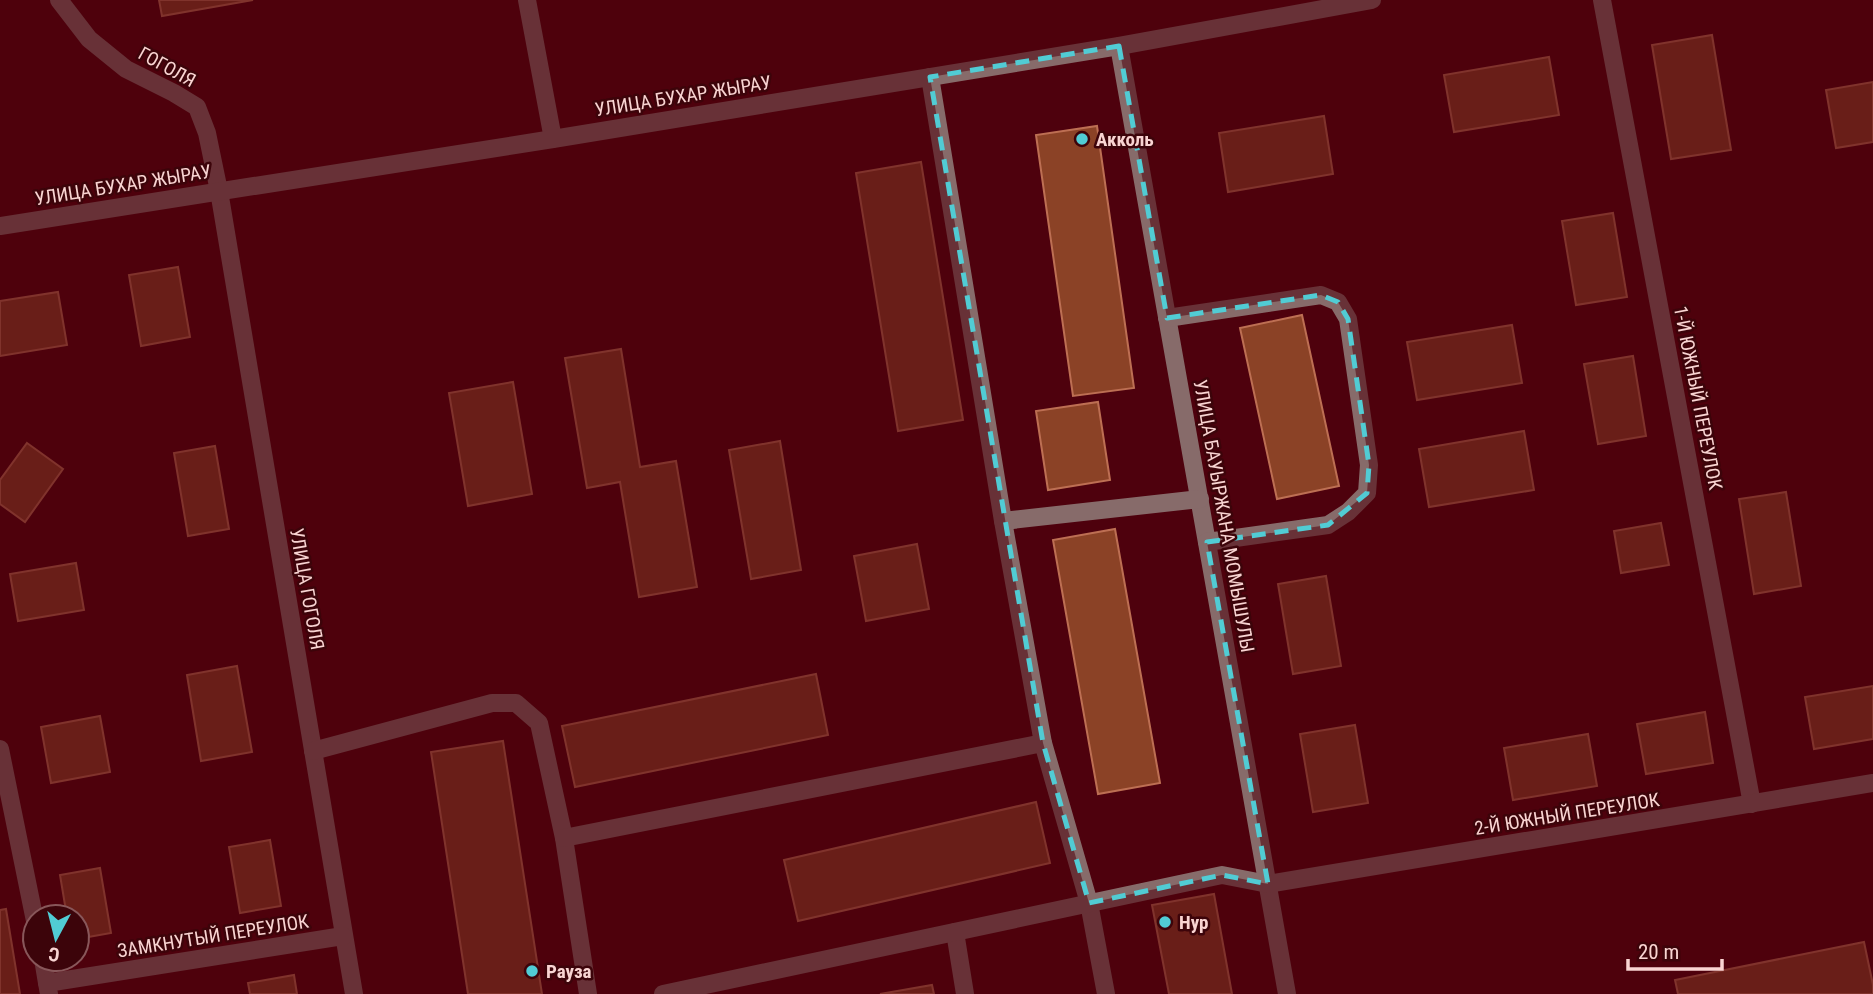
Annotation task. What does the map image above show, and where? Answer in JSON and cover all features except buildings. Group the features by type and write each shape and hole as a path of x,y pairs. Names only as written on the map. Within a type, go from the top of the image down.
{"street":[{"name":"ГОГОЛЯ","path":"60,0 89,39 126,69 197,107 207,133 219,191"},
{"path":"527,0 553,139"},
{"name":"УЛИЦА БУХАР ЖЫРАУ","path":"0,226 1119,46 1372,0"},
{"name":"1-Й ЮЖНЫЙ ПЕРЕУЛОК","path":"1602,0 1752,804"},
{"name":"УЛИЦА БАУЫРЖАНА МОМЫШУЛЫ","path":"1119,46 1287,994"},
{"path":"930,77 1003,521 1044,743 1089,903 1105,994"},
{"name":"УЛИЦА ГОГОЛЯ","path":"219,191 354,994"},
{"path":"1167,318 1321,295 1338,302 1348,319 1369,465 1367,494 1348,512 1328,525 1207,542"},
{"path":"1003,521 1199,499"},
{"path":"313,751 492,703 516,703 539,723 564,838 588,994"},
{"path":"564,838 1044,743"},
{"path":"0,749 31,903"},
{"name":"2-Й ЮЖНЫЙ ПЕРЕУЛОК","path":"1268,884 1873,783"},
{"path":"663,994 1222,875 1268,884"},
{"path":"955,932 965,994"},
{"name":"ЗАМКНУТЫЙ ПЕРЕУЛОК","path":"48,988 343,936"}],"highlighted area":[{"path":"1119,46 1167,318 1321,295 1338,302 1348,319 1369,465 1367,493 1328,525 1207,542 1268,884 1222,875 1089,903 1043,743 930,77"}],"place":[{"name":"Акколь","path":"1082,139"},
{"name":"Нур","path":"1165,922"},
{"name":"Рауза","path":"532,971"}]}
